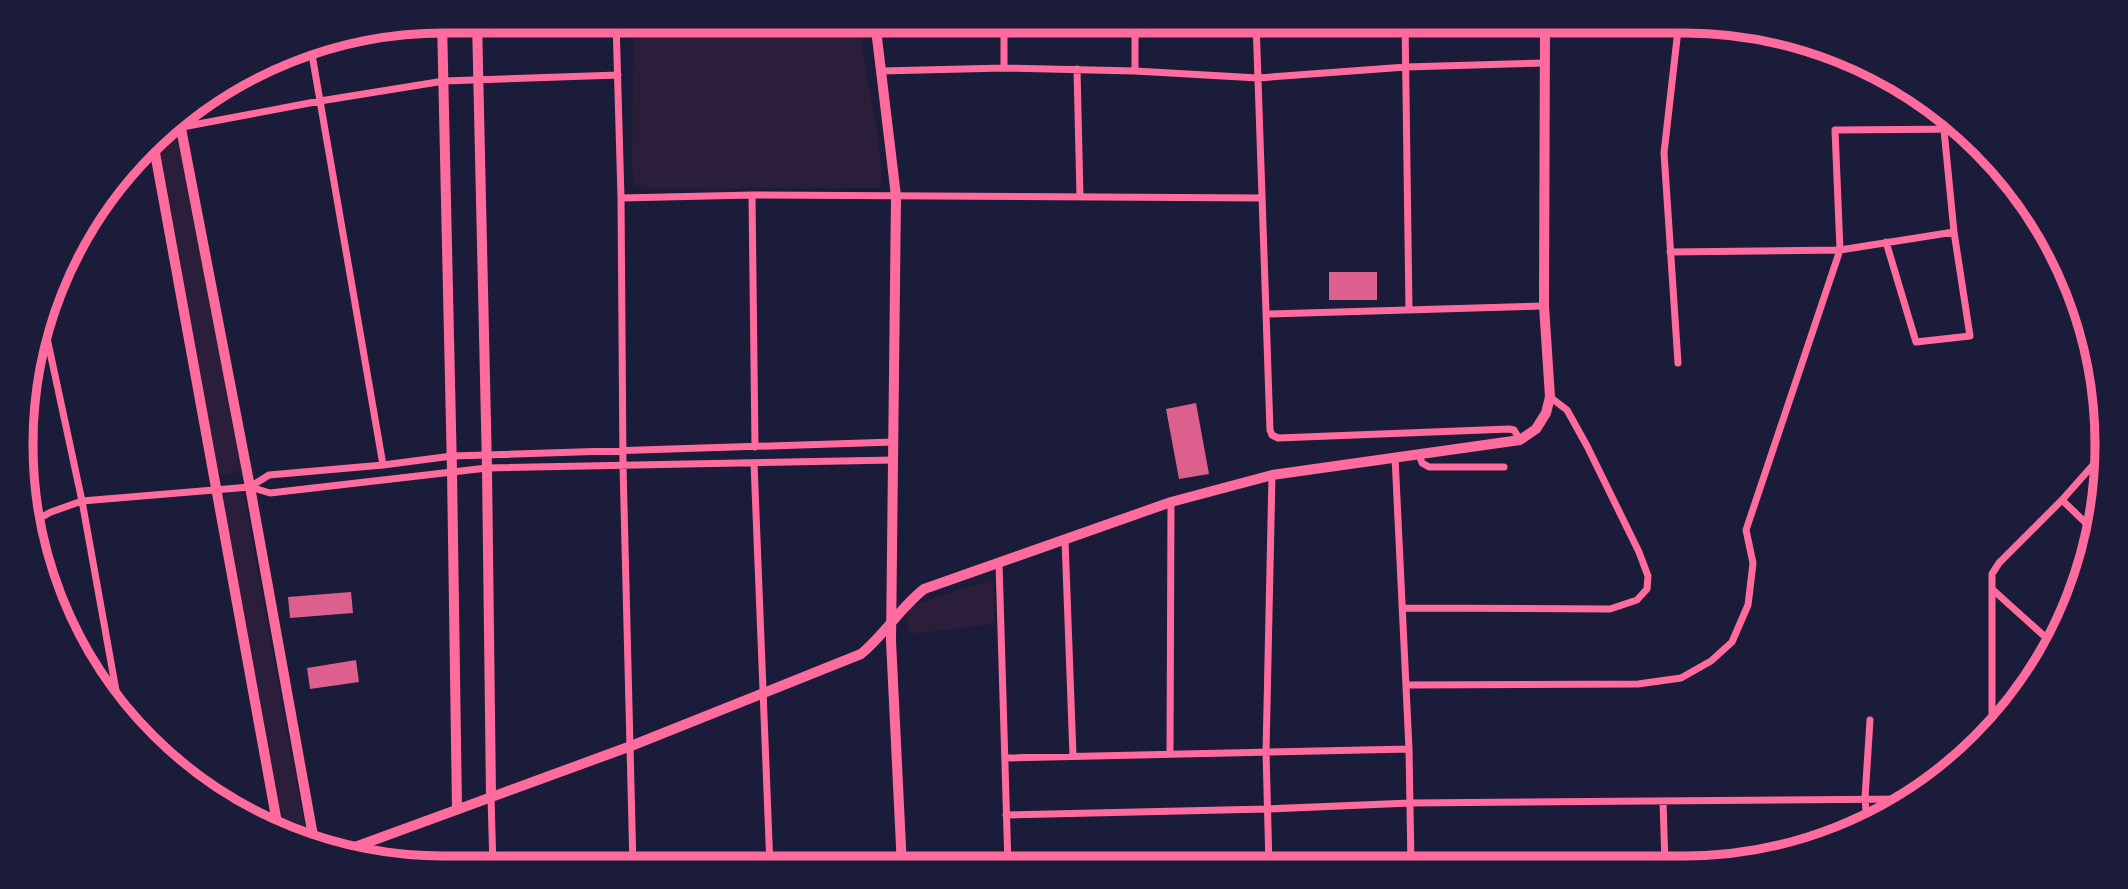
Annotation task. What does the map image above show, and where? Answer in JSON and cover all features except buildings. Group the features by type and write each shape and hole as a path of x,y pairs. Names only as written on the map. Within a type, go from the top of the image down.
{"main road":[{"path":"442,33 457,809"},
{"path":"478,33 491,797"},
{"path":"181,128 313,834"},
{"path":"155,153 276,819"}],"street":[{"path":"616,33 633,856"},
{"path":"876,33 896,195 892,621 902,856"},
{"path":"1004,33 1004,68"},
{"path":"1135,33 1135,71"},
{"path":"1256,33 1272,435 1278,438 1509,429 1514,430 1520,440"},
{"path":"1405,33 1409,310"},
{"path":"366,848 457,809 631,746 861,654 877,640 907,602 924,589 1171,502 1272,475 1520,440 1536,429 1546,413 1550,397 1544,306 1545,33"},
{"path":"1678,33 1664,153 1678,363"},
{"path":"312,55 383,465"},
{"path":"881,71 1077,69 1258,78 1406,67 1545,63"},
{"path":"1077,69 1080,197"},
{"path":"191,120 444,80 618,75"},
{"path":"1406,685 1639,684 1681,678 1711,661 1732,642 1749,597 1753,563 1746,530 1840,250 1835,130 1949,130"},
{"path":"1886,242 1916,342 1970,336 1954,232 1944,130"},
{"path":"621,198 752,195 1262,198"},
{"path":"752,195 755,447"},
{"path":"1670,252 1840,250 1954,232"},
{"path":"1266,314 1544,306"},
{"path":"47,338 82,501 116,693"},
{"path":"1402,608 1610,609 1637,600 1647,589 1648,576 1639,552 1587,446 1567,410 1550,397"},
{"path":"250,487 269,475 452,456 894,442"},
{"path":"1419,454 1422,463 1429,467 1503,467"},
{"path":"1395,457 1409,749 1411,856"},
{"path":"40,518 82,501 250,487 270,493 487,468 894,460"},
{"path":"754,463 769,856"},
{"path":"1992,717 1992,574 1999,563 2094,464"},
{"path":"1269,856 1266,752 1272,475"},
{"path":"2062,500 2087,524"},
{"path":"1170,754 1171,502"},
{"path":"1065,540 1073,756"},
{"path":"999,564 1008,856"},
{"path":"1992,589 2046,638"},
{"path":"1867,812 1870,720"},
{"path":"1004,758 1409,749"},
{"path":"491,797 493,856"},
{"path":"1006,815 1410,803 1893,799"},
{"path":"1663,801 1665,856"}],"shaded area":[{"path":"633,33 863,33 863,54 878,139 881,188 645,189 635,185 632,169"},
{"path":"174,134 178,139 241,468 237,473 224,476 217,471 158,150"},
{"path":"240,492 244,495 306,831 282,822 223,500 225,494"},
{"path":"993,579 995,624 921,633 912,633 908,629 907,612 912,605"}]}
